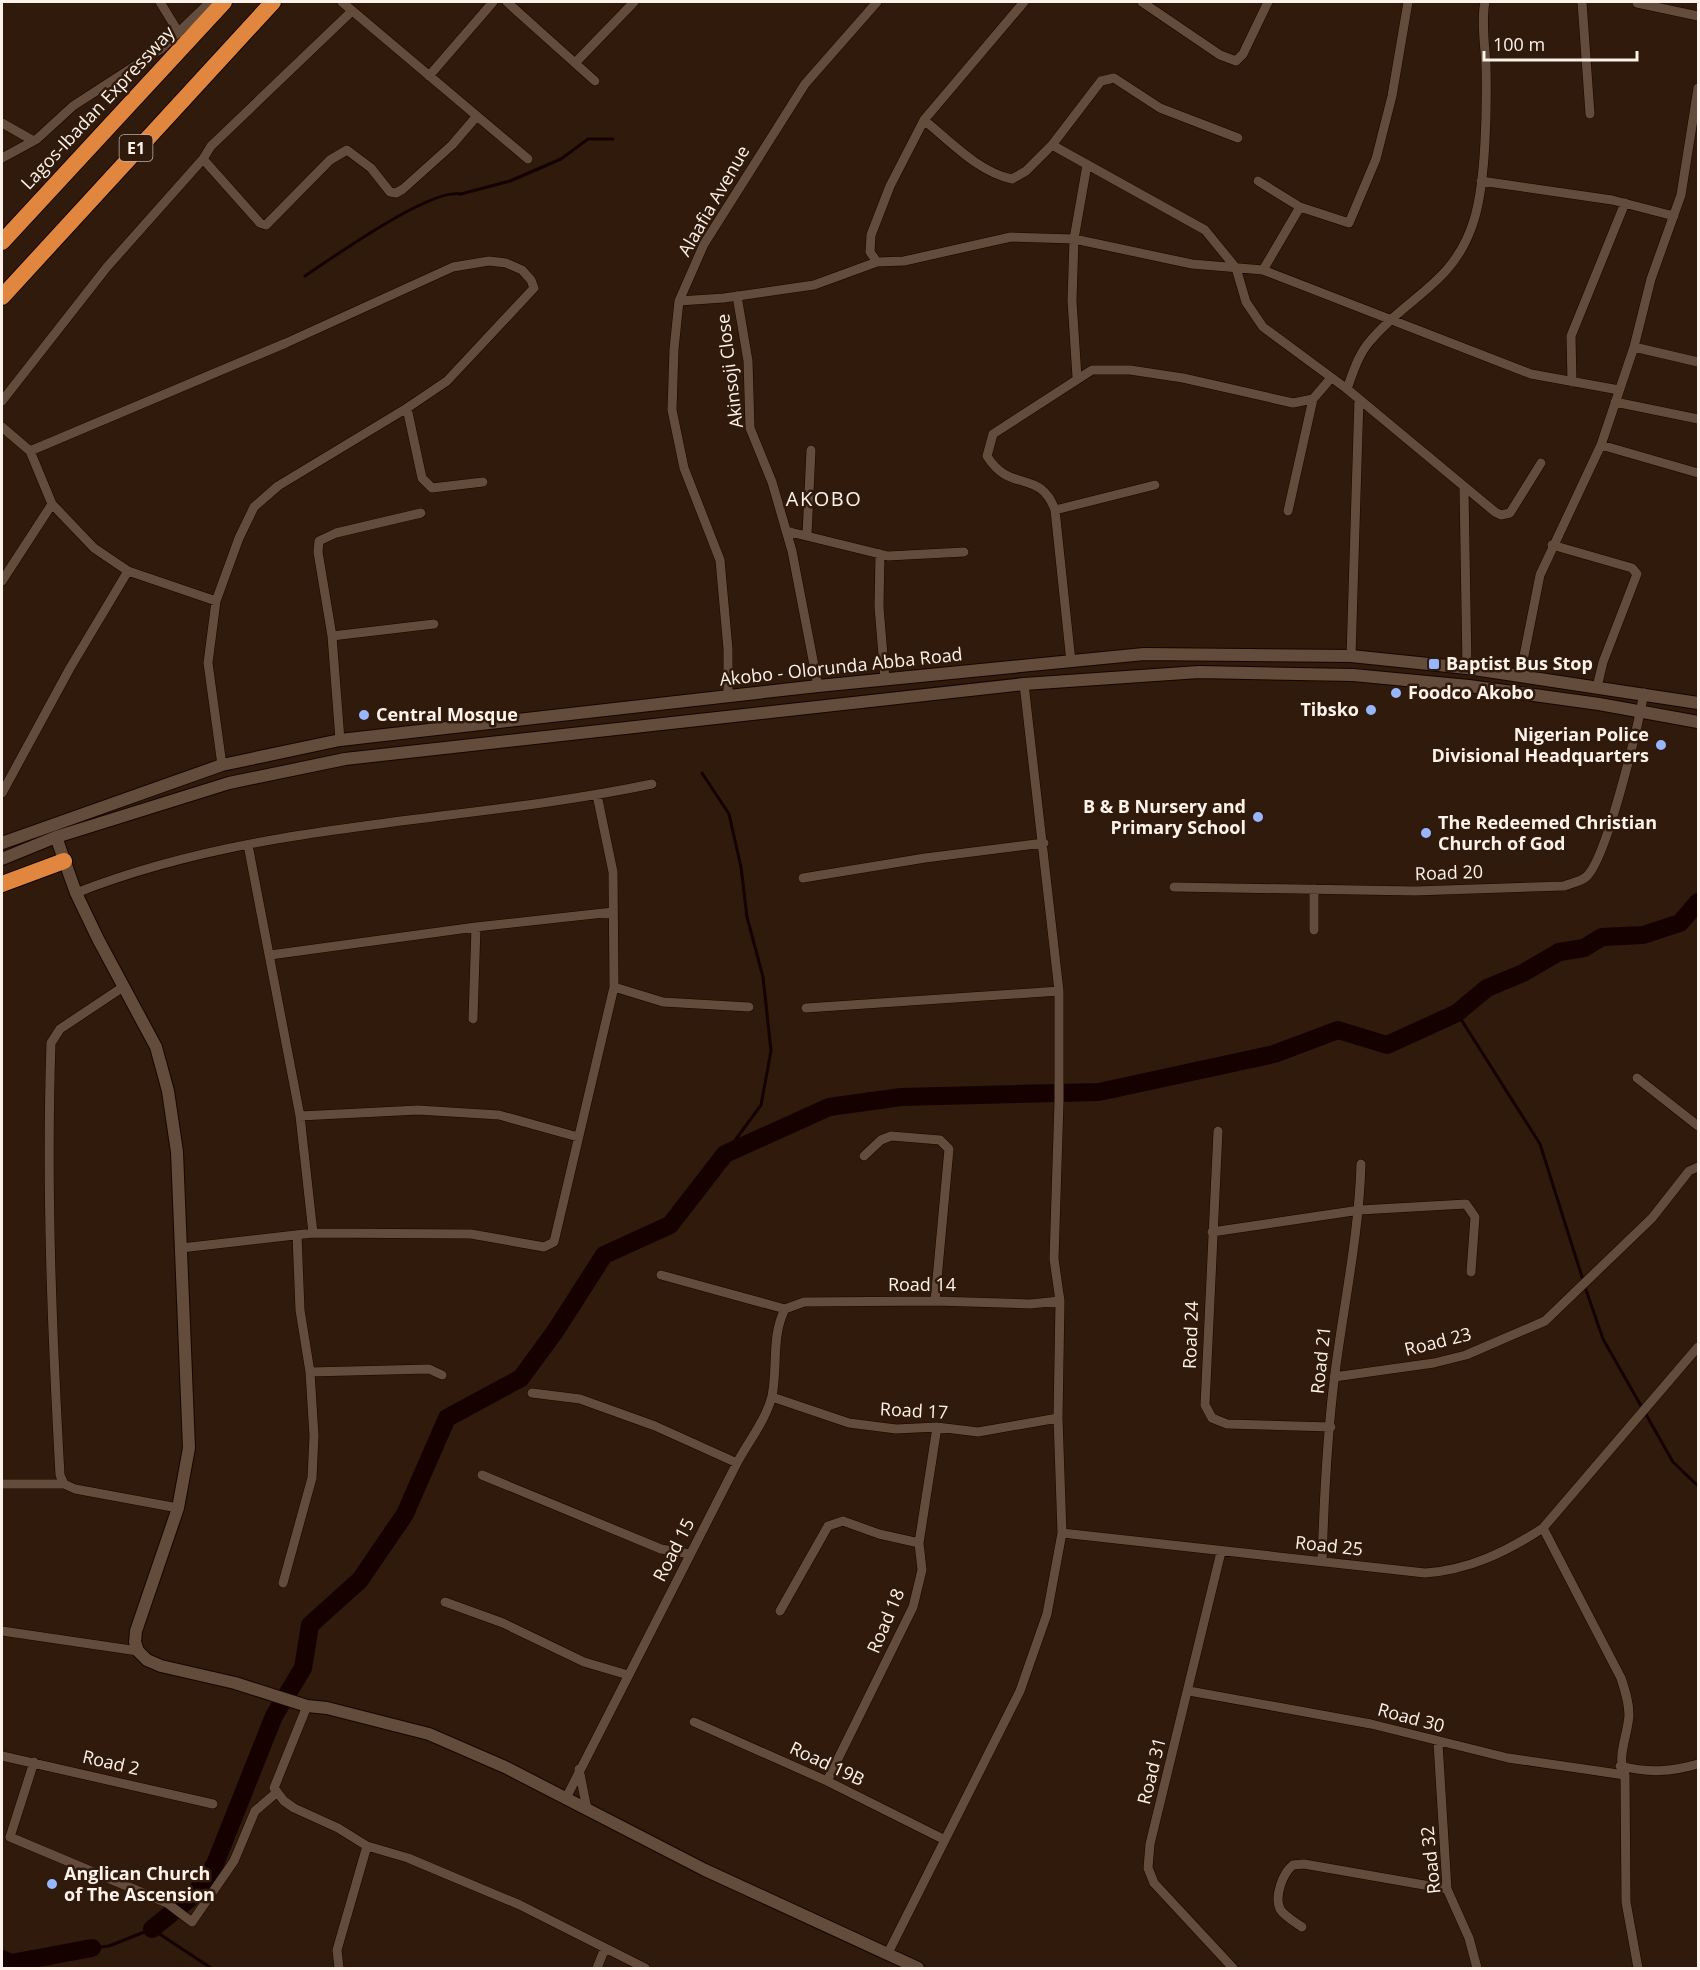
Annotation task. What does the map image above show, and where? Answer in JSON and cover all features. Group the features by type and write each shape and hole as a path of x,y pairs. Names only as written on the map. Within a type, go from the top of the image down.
{"highway":[{"name":"Lagos-Ibadan Expressway","path":"2,242 224,2"},
{"name":"E1","path":"2,297 273,2"},
{"path":"2,884 64,861"}],"main road":[{"name":"Akobo - Olorunda Abba Road","path":"2,843 222,765 340,740 818,686 1172,653 1351,656 1467,668 1698,703"},
{"path":"1388,679 1389,660"},
{"name":"Akobo - Olorunda Abba Road","path":"2,859 56,837 229,783 320,764 1024,684 1199,672 1353,675 1468,686 1698,722"},
{"path":"841,684 843,703"},
{"path":"316,745 320,764"},
{"path":"56,837 76,893 156,1047 168,1091 177,1152 189,1448 178,1508 136,1631 135,1642 138,1651 147,1660 161,1666 302,1704 327,1708 429,1734 566,1798 705,1870 888,1953 911,1967"}],"street":[{"path":"160,2 179,33"},
{"path":"2,158 32,140 73,106 161,49 210,2"},
{"path":"342,2 528,159"},
{"path":"429,76 493,2"},
{"path":"507,2 595,81"},
{"path":"575,63 634,2"},
{"name":"Alaafia Avenue","path":"728,697 728,649 720,560 684,468 672,410 674,349 679,301 704,244 800,93 878,2"},
{"path":"1142,2 1220,55 1236,61 1242,54 1268,2"},
{"path":"1258,181 1300,207 1349,223 1376,159 1392,96 1408,2"},
{"path":"1347,389 1358,358 1370,341 1390,321 1441,279 1453,264 1474,221 1481,181 1486,92 1485,2"},
{"path":"1582,2 1590,114"},
{"path":"878,262 870,252 871,235 890,186 924,120 1020,3"},
{"path":"1637,3 1698,16"},
{"path":"2,401 107,267 203,159 211,146 352,11"},
{"path":"924,120 996,176 1012,179 1026,171 1052,145 1094,87 1101,81 1114,78 1160,108 1238,138"},
{"path":"1520,676 1540,575 1552,545 1601,445 1634,347 1651,279 1674,216 1688,163 1698,88"},
{"path":"203,159 260,223 266,225 330,160 347,150 371,168 390,192 396,193 404,189 452,145 476,117"},
{"path":"2,123 32,140"},
{"path":"1052,145 1156,200 1205,230 1236,268 1246,302 1263,327 1347,389 1486,507 1505,515 1514,508 1541,463"},
{"path":"1077,377 1072,301 1074,239 1087,165"},
{"path":"1481,181 1625,203 1674,216"},
{"path":"1572,382 1571,336 1625,203"},
{"path":"1263,270 1300,207"},
{"path":"679,301 737,296 814,285 878,262 904,261 1011,237 1074,239 1192,264 1263,270 1531,374 1619,390"},
{"path":"30,451 286,343 453,267 489,261 506,263 522,270 531,280 534,288 529,296 487,336 447,381 407,408 278,486 254,507 239,537 216,601 208,663 222,765"},
{"name":"Akinsoji Close","path":"737,296 748,361 750,428 772,482 786,531 818,686"},
{"path":"1634,347 1698,362"},
{"path":"1071,662 1055,510 1043,488 1010,479 993,465 987,456 993,434 1077,377 1092,370 1130,370 1183,378 1293,403 1313,399"},
{"path":"1288,511 1313,399 1331,378"},
{"path":"1351,656 1359,399"},
{"path":"1615,402 1698,419"},
{"path":"407,408 425,484 432,488 483,482"},
{"path":"2,428 30,451 52,504 84,539 128,571 216,601"},
{"path":"1601,445 1698,473"},
{"path":"807,535 811,450"},
{"path":"1055,510 1155,485"},
{"path":"1464,488 1467,668"},
{"path":"2,581 52,504"},
{"path":"340,740 332,636 318,552 319,541 336,533 421,513"},
{"path":"786,531 880,554 902,557 964,552"},
{"path":"1552,545 1632,568 1637,574 1597,687"},
{"path":"880,554 879,607 885,679"},
{"path":"2,793 70,668 128,571"},
{"path":"332,636 434,624"},
{"path":"888,1953 1020,1691 1034,1657 1047,1614 1062,1533 1058,1418 1060,1300 1054,1259 1059,1102 1059,991 1044,843 1024,684"},
{"path":"1640,712 1644,693"},
{"name":"Road 20","path":"1174,887 1415,891 1564,886 1585,879 1594,868 1619,796 1640,712"},
{"path":"76,893 170,861 248,845 428,816 597,795 652,784"},
{"path":"181,1248 313,1233 471,1234 544,1247 554,1242 614,987 613,872 597,795"},
{"path":"2,833 17,838"},
{"path":"803,878 925,858 1044,843"},
{"path":"248,845 300,1116 313,1233"},
{"path":"1314,889 1314,930"},
{"path":"270,955 476,927 560,920 613,912"},
{"path":"473,1019 476,927"},
{"path":"64,1484 60,1475 51,1326 47,1153 51,1043 60,1029 123,987"},
{"path":"614,987 663,1002 749,1007"},
{"path":"806,1008 1059,991"},
{"path":"1637,1078 1698,1126"},
{"path":"300,1116 418,1110 499,1115 578,1137"},
{"name":"Road 24","path":"1218,1131 1205,1405 1212,1418 1227,1424 1331,1427"},
{"path":"864,1156 881,1140 891,1136 940,1140 949,1149 935,1301"},
{"name":"Road 21","path":"1322,1561 1324,1486 1334,1377 1360,1210 1362,1164"},
{"name":"Road 23","path":"1334,1377 1434,1363 1466,1355 1545,1321 1652,1218 1689,1172 1698,1167"},
{"path":"1212,1232 1360,1210 1466,1204 1475,1217 1471,1272"},
{"path":"283,1583 312,1478 314,1436 310,1372 300,1310 297,1235"},
{"path":"661,1275 785,1309"},
{"name":"Road 14","path":"785,1309 804,1302 935,1301 1030,1304 1060,1300"},
{"name":"Road 15","path":"566,1798 772,1397 778,1323 785,1309"},
{"name":"Road 25","path":"1062,1533 1425,1573 1453,1571 1517,1545 1544,1528 1698,1347"},
{"path":"310,1372 429,1369 442,1375"},
{"path":"532,1393 580,1398 655,1426 737,1463"},
{"name":"Road 17","path":"772,1397 849,1423 896,1430 937,1427 978,1432 1058,1418"},
{"name":"Road 18","path":"827,1781 913,1607 922,1570 919,1543 937,1427"},
{"path":"482,1475 661,1549 690,1554"},
{"path":"2,1484 64,1484 75,1489 178,1508"},
{"path":"780,1611 828,1526 843,1521 879,1534 919,1543"},
{"path":"1544,1528 1621,1678 1628,1702 1629,1716 1622,1771 1626,1902 1638,1968"},
{"name":"Road 31","path":"1221,1552 1150,1845 1148,1868 1154,1883 1233,1968"},
{"path":"445,1602 503,1623 584,1662 628,1675"},
{"path":"2,1631 138,1651"},
{"name":"Road 30","path":"1189,1691 1371,1724 1438,1743 1555,1767 1651,1773 1677,1770 1698,1764"},
{"path":"302,1704 274,1788 276,1793 294,1808 338,1828 367,1846 408,1858 520,1905 645,1968"},
{"name":"Road 19B","path":"694,1722 827,1781 945,1840"},
{"name":"Road 32","path":"1438,1743 1447,1889 1469,1938 1477,1968"},
{"name":"Road 2","path":"2,1756 213,1804"},
{"path":"34,1762 10,1838 167,1903 192,1922 234,1861 255,1810 276,1793"},
{"path":"579,1769 587,1809"},
{"path":"339,1968 338,1950 367,1846"},
{"path":"1302,1927 1286,1915 1278,1902 1283,1876 1293,1865 1304,1864 1447,1889"},
{"path":"597,1968 605,1948"}],"waterway":[{"path":"305,276 383,225 428,201 510,181 561,159 588,139 613,139"},
{"path":"702,773 729,814 741,867 747,917 763,977 771,1051 761,1105 725,1154"},
{"path":"152,1929 195,1894 215,1864 274,1716 303,1668 310,1625 360,1580 405,1514 447,1418 521,1378 556,1330 604,1255 670,1225 725,1154 829,1107 901,1097 1099,1092 1274,1054 1338,1030 1387,1045 1457,1013 1487,988 1523,973 1559,952 1584,948 1602,937 1643,935 1680,923 1698,902"},
{"path":"1457,1013 1540,1144 1583,1280"},
{"path":"1585,1287 1603,1339 1673,1462 1698,1486"},
{"path":"92,1948 109,1946 152,1929 211,1968"},
{"path":"2,1959 11,1963 92,1948"}],"place":[{"name":"Baptist Bus Stop","path":"1434,664"},
{"name":"Foodco Akobo","path":"1396,693"},
{"name":"Tibsko","path":"1371,710"},
{"name":"Central Mosque","path":"364,715"},
{"name":"Nigerian Police Divisional Headquarters","path":"1661,745"},
{"name":"B & B Nursery and Primary School","path":"1258,817"},
{"name":"The Redeemed Christian Church of God","path":"1426,833"},
{"name":"Anglican Church of The Ascension","path":"52,1884"}],"district":[{"name":"AKOBO","path":"824,499"}]}
